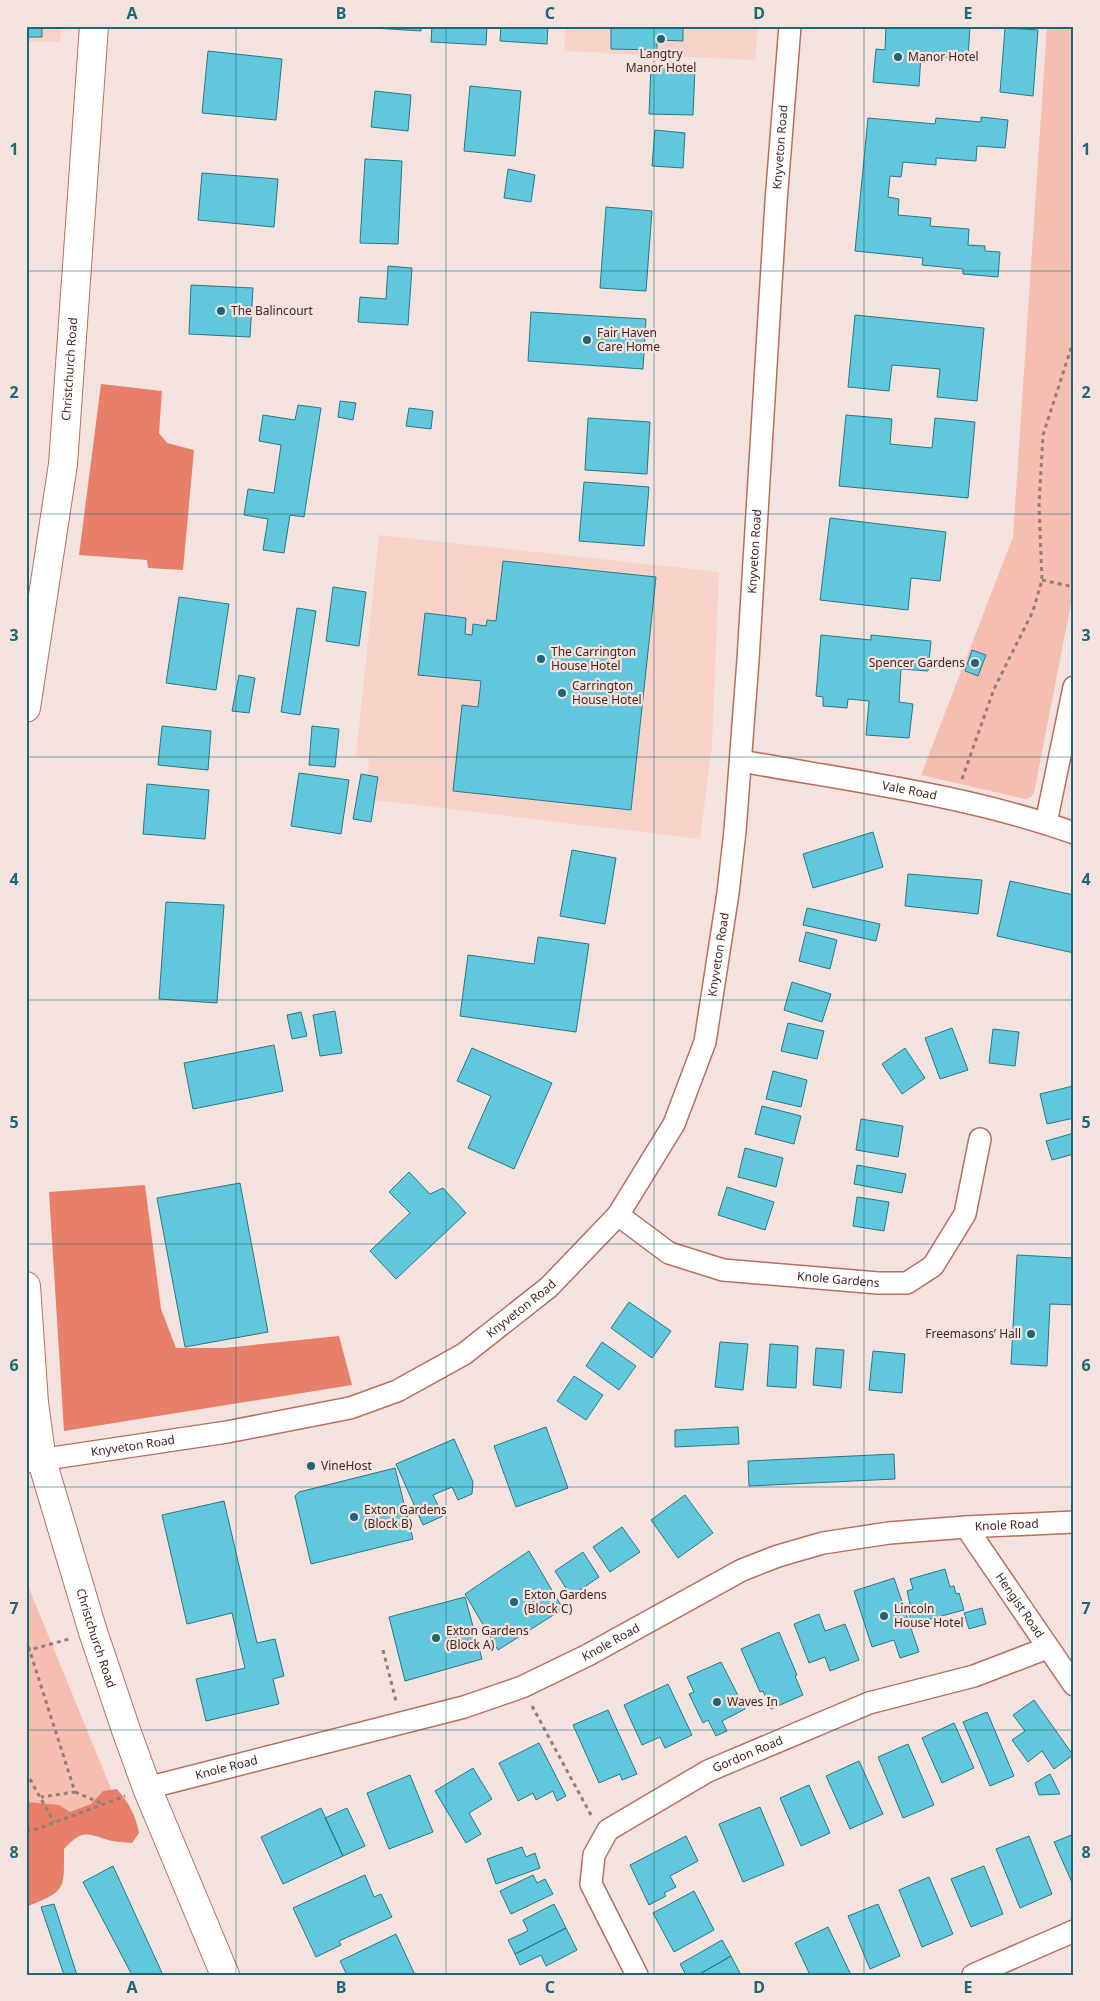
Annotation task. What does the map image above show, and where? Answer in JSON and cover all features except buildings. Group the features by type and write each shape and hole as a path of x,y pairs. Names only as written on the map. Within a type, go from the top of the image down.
{"main road":[{"name":"Christchurch Road","path":"26,708 63,464 94,26"},
{"name":"Christchurch Road","path":"26,1286 34,1403 34,1461 147,1788 225,1975"}],"street":[{"name":"Knyveton Road","path":"34,1461 227,1432 350,1408 397,1392 464,1354 500,1328 549,1287 618,1215 674,1124 705,1042 728,893 741,761 758,469 790,26"},
{"path":"1046,823 1074,687"},
{"name":"Vale Road","path":"741,761 955,800 1046,823 1074,834"},
{"name":"Knole Gardens","path":"618,1215 669,1253 723,1270 878,1283 907,1283 933,1266 965,1214 980,1139"},
{"name":"Knole Road","path":"147,1788 464,1707 522,1687 588,1655 742,1570 778,1556 832,1542 889,1533 1074,1522"},
{"name":"Hengist Road","path":"966,1527 1074,1685"},
{"name":"Gordon Road","path":"637,1975 591,1884 594,1855 608,1830 708,1771 869,1703 974,1676 1047,1648"},
{"path":"973,1975 1074,1931"}],"path":[{"path":"955,800 994,688 1033,611 1042,580 1038,505 1043,435 1074,339"},
{"path":"1042,580 1074,587"},
{"path":"28,1650 94,1632"},
{"path":"26,1639 75,1792"},
{"path":"383,1650 401,1723"},
{"path":"522,1687 603,1837"},
{"path":"26,1772 54,1822"},
{"path":"26,1830 37,1829 147,1788"},
{"path":"41,1797 75,1792 104,1804"}],"shaded area":[{"path":"26,26 61,26 60,42 26,42"},
{"name":"Langtry Manor Hotel","path":"566,26 758,26 755,60 564,51"},
{"path":"1047,26 1074,26 1074,588 1034,793 1026,799 921,775 1013,537"},
{"path":"101,384 162,391 159,433 167,443 194,450 183,570 148,568 147,560 79,555"},
{"name":"The Carrington House Hotel","path":"379,535 719,572 712,745 700,839 366,799 369,759 356,757"},
{"path":"145,1185 161,1309 176,1348 224,1348 339,1336 352,1385 64,1431 49,1192"},
{"path":"26,1581 116,1801 26,1846"},
{"path":"117,1789 125,1799 138,1827 139,1833 132,1843 111,1841 89,1835 80,1836 75,1839 64,1849 64,1874 60,1888 49,1897 26,1907 26,1802 59,1805 70,1812 91,1804 103,1791"}],"place":[{"name":"Langtry Manor Hotel","path":"661,39"},
{"name":"Manor Hotel","path":"898,57"},
{"name":"The Balincourt","path":"221,311"},
{"name":"Fair Haven Care Home","path":"587,340"},
{"name":"The Carrington House Hotel","path":"541,659"},
{"name":"Spencer Gardens","path":"975,663"},
{"name":"Carrington House Hotel","path":"562,693"},
{"name":"Freemasons’ Hall","path":"1031,1334"},
{"name":"VineHost","path":"311,1466"},
{"name":"Exton Gardens (Block B)","path":"354,1517"},
{"name":"Exton Gardens (Block C)","path":"514,1602"},
{"name":"Lincoln House Hotel","path":"884,1616"},
{"name":"Exton Gardens (Block A)","path":"436,1638"},
{"name":"Waves In","path":"717,1702"}]}
